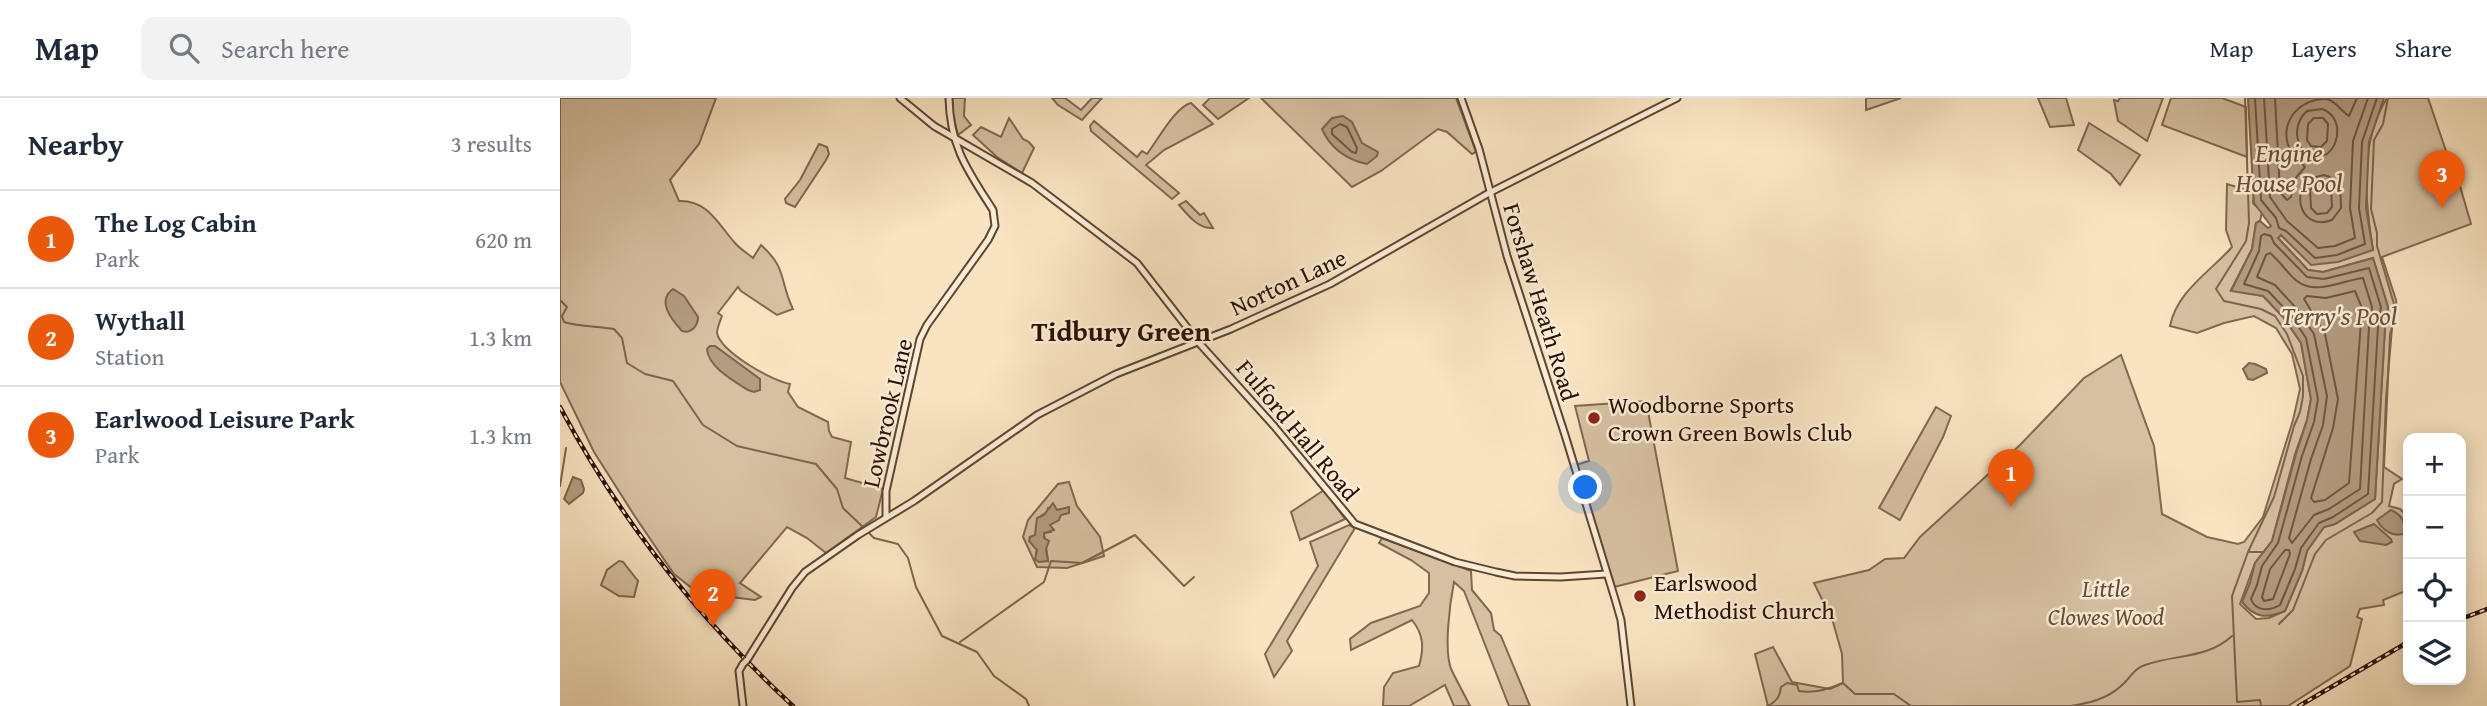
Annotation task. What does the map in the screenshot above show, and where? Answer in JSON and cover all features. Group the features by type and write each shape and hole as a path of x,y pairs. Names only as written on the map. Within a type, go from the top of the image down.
{"street":[{"name":"Fulford Hall Road","path":"900,98 934,126 1032,183 1130,256 1198,342 1282,436 1355,524 1455,562 1515,576 1606,574"},
{"path":"949,98 955,139"},
{"name":"Forshaw Heath Road","path":"1461,98 1479,149 1489,193 1621,620 1631,706"},
{"name":"Norton Lane","path":"743,706 739,671 801,576 1037,415 1116,374 1273,311 1330,284 1489,193 1677,98"},
{"name":"Lowbrook Lane","path":"886,517 886,491 920,339 927,325 988,240 996,220 993,210 963,162 955,139"}],"green space":[{"path":"560,98 716,98 699,144 670,180 679,201 698,204 712,214 737,245 753,258 761,245 770,253 779,268 793,309 777,315 738,287 718,313 722,316 717,333 737,357 790,384 788,392 798,407 828,422 832,437 851,442 845,478 883,489 876,517 826,553 787,527 740,583 761,597 755,600 698,593 674,574 594,452 560,382"},
{"path":"952,98 965,98 964,116 971,125 958,135 953,116"},
{"path":"1052,98 1065,98 1081,110 1092,98 1102,98 1082,120"},
{"path":"1210,98 1249,98 1218,119 1203,105"},
{"path":"1261,98 1456,98 1476,152 1472,154 1447,132 1438,129 1381,171 1352,187"},
{"path":"1866,98 1901,98 1866,110"},
{"path":"2038,98 2066,98 2074,125 2050,127"},
{"path":"2120,98 2163,98 2147,141 2118,121 2114,100 2118,101"},
{"path":"2171,98 2222,98 2246,107 2247,157 2162,125"},
{"name":"Little Clowes Wood","path":"2387,98 2428,98 2447,154 2451,155 2471,224 2382,257 2397,311 2390,334 2384,467 2402,479 2394,484 2389,506 2403,512 2403,592 2383,600 2384,605 2360,609 2357,617 2362,619 2350,666 2288,706 1768,706 1755,654 1773,647 1792,682 1830,689 1843,683 1842,654 1833,622 1814,583 1869,570 1885,559 1904,558 1920,537 2020,445 2084,378 2121,355 2154,446 2162,514 2207,537 2238,544 2244,542 2263,517 2293,420 2300,389 2292,354 2276,328 2254,316 2197,333 2170,326 2187,292 2232,247 2226,230 2227,184 2254,192 2253,203 2262,212 2260,221 2256,223 2252,249 2231,290 2263,296 2284,318 2301,343 2311,399 2272,541 2255,563 2240,604 2256,619 2269,618 2285,611 2302,571 2307,551 2324,527 2335,524 2375,499 2388,307 2373,258 2323,272 2308,270 2278,238 2281,235 2373,250 2366,172 2378,115"},
{"path":"1191,103 1213,124 1164,150 1146,165 1179,193 1172,199 1091,131 1090,126 1094,121 1137,157 1142,151 1147,154 1179,110"},
{"path":"1009,118 1023,139 1034,148 1022,173 997,157 973,135 981,127 1001,137"},
{"path":"2089,123 2140,155 2120,185 2111,174 2078,150"},
{"path":"819,144 827,147 829,154 826,160 795,207 786,203 785,199 800,180"},
{"path":"1186,201 1200,215 1204,213 1213,228 1198,224 1190,217 1179,205"},
{"path":"1646,401 1678,571 1614,587 1576,465 1589,461 1575,406"},
{"path":"1936,407 1951,416 1900,520 1879,508"},
{"path":"1069,482 1077,506 1100,537 1104,556 1067,568 1037,567 1023,537 1028,520 1058,484","holes":["1048,508 1066,509 1049,525 1051,532 1044,533 1048,561 1036,554 1037,550 1030,537 1035,536 1041,516"]},
{"path":"1324,490 1345,519 1300,540 1291,512"},
{"path":"1349,525 1355,528 1287,641 1292,651 1274,677 1265,654 1318,566 1310,542"},
{"path":"1382,538 1471,571 1472,590 1491,613 1494,630 1501,636 1530,706 1509,706 1464,591 1454,582 1449,614 1449,663 1470,706 1454,706 1445,685 1409,706 1383,706 1384,687 1393,673 1419,666 1422,647 1419,631 1412,620 1351,650 1350,639 1371,623 1420,606 1429,593 1429,573 1379,543"},
{"path":"619,561 623,562 638,581 634,597 619,596 601,585 607,570"}],"water":[{"name":"Terry's Pool","path":"2248,98 2384,98 2369,142 2366,208 2373,250 2338,262 2311,265 2281,235 2278,238 2308,270 2323,272 2373,258 2388,307 2375,499 2335,524 2324,527 2307,551 2302,571 2285,611 2266,616 2256,614 2242,602 2255,563 2272,541 2311,399 2301,343 2284,318 2263,296 2231,291 2252,249 2256,223 2260,221 2268,228 2271,226 2254,203"},
{"path":"1343,116 1352,122 1362,143 1378,152 1367,164 1340,152 1322,129 1332,118"},
{"path":"673,289 684,296 698,317 691,330 682,331 667,310 666,299"},
{"path":"715,346 760,379 760,390 748,390 723,373 708,356 707,349"},
{"path":"2249,363 2266,369 2267,373 2253,380 2248,379 2243,369"},
{"path":"573,477 581,480 584,489 583,493 569,504 564,499"},
{"path":"1053,503 1057,510 1069,507 1069,513 1061,515 1059,520 1050,525 1054,530 1044,533 1044,538 1049,541 1046,549 1048,561 1039,562 1035,559 1037,550 1029,541 1030,537 1035,535 1037,518 1044,515"},
{"path":"2391,510 2402,519 2403,534 2397,535 2389,532 2377,520"},
{"path":"2374,524 2392,542 2386,545 2360,541 2354,532"}],"waterway":[{"name":"Engine House Pool","path":"2245,98 2249,223 2246,241 2216,289 2224,301 2261,309 2275,316 2287,334 2303,376 2300,412 2274,497 2248,552 2232,596 2237,702 2260,700 2261,706"},
{"path":"2279,624 2293,610 2315,554 2326,540 2372,513 2382,502 2386,399 2394,304 2377,246 2371,209 2374,140 2383,124 2388,98"},
{"path":"560,300 567,307 562,316 564,322 614,329 622,338 627,363 645,374 673,381 703,425 737,446 816,464 837,489 843,508 864,528"},
{"path":"560,486 566,448"},
{"path":"868,532 874,538 898,544 908,558 916,587 942,636 977,652 994,676 1026,699 1029,706"},
{"path":"960,642 1044,582 1051,561 1082,563 1135,535 1184,586 1194,577"},
{"path":"2249,552 2264,552"},
{"path":"2071,706 2110,694 2141,666 2212,649 2232,636"},
{"path":"1767,706 1777,699 1781,687 1787,683 1797,685 1799,691 1810,692 1843,683 1855,694 1894,694 1911,706"}],"railway":[{"path":"560,407 608,489 664,566 725,638 793,706"},
{"path":"2466,617 2487,609"},
{"path":"2299,706 2403,645"}],"place":[{"name":"Earlwood Leisure Park","path":"2442,208"},
{"name":"Woodborne Sports Crown Green Bowls Club","path":"1594,418"},
{"name":"The Log Cabin","path":"2011,507"},
{"name":"Earlswood Methodist Church","path":"1640,596"},
{"name":"Wythall","path":"713,627"}],"district":[{"name":"Tidbury Green","path":"1121,330"}]}
